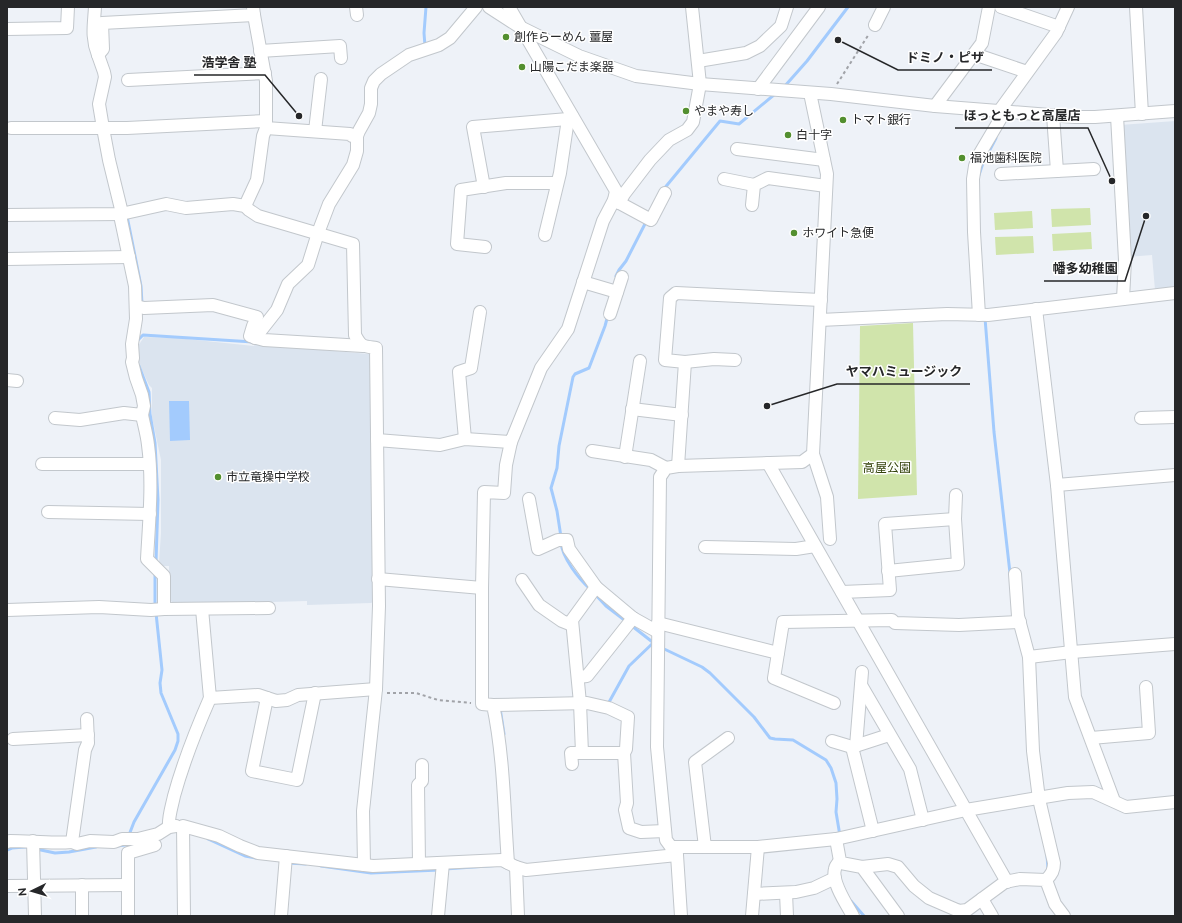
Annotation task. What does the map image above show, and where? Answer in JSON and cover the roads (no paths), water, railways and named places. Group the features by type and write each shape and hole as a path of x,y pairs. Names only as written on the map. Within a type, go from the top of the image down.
{"street":[{"path":"7,29 67,28 68,7"},
{"path":"95,7 93,34 94,44 100,53 105,77 100,104 124,213 129,257 140,307 136,319 132,344 132,362 142,395 144,406 142,415 148,445 150,514 147,559 164,576 158,610"},
{"path":"255,338 277,310 288,284 308,265 329,204 353,165 357,151 357,136 369,113 371,104 371,88 374,81 381,74 409,55 438,45 450,38 476,7"},
{"path":"489,7 520,27 578,56 608,68 636,76 700,84 831,94 935,106 1075,117 1117,116 1175,111"},
{"path":"509,7 570,118 616,191 617,202"},
{"path":"518,916 504,813 503,770 494,705 482,588 484,492 504,493 506,465 511,442 541,368 568,329 603,221 650,160 669,140 687,130 693,122 700,84 692,7"},
{"path":"698,61 746,53 760,46 781,26 787,7"},
{"path":"758,89 819,7"},
{"path":"875,25 884,7"},
{"path":"935,106 982,43 989,7"},
{"path":"1001,7 1059,27"},
{"path":"983,315 974,232 973,179 975,166 979,155 1006,111 1027,72 1056,33 1068,7"},
{"path":"1136,7 1142,114"},
{"path":"100,53 103,49 102,23 254,11 266,81 266,124 257,180 245,206"},
{"path":"260,51 340,46 341,58"},
{"path":"974,54 1027,72"},
{"path":"128,80 265,73"},
{"path":"315,131 320,79"},
{"path":"810,93 827,174 813,454 827,496 830,539"},
{"path":"1053,115 1057,171"},
{"path":"1117,116 1125,260 1123,299"},
{"path":"545,235 558,183 570,118"},
{"path":"484,187 473,127 570,118"},
{"path":"11,128 105,128 266,124 357,136"},
{"path":"737,149 824,160"},
{"path":"1001,174 1094,169"},
{"path":"724,180 754,185 768,178 826,186"},
{"path":"484,248 457,244 461,190 506,183 558,183"},
{"path":"752,205 754,185"},
{"path":"617,202 651,220 665,193"},
{"path":"7,215 124,213 166,204 186,208 233,204 245,206 258,216 353,244 355,335 363,346"},
{"path":"7,259 129,257"},
{"path":"610,314 614,291 622,277"},
{"path":"583,282 614,291"},
{"path":"735,360 714,359 685,362 665,360 670,298 676,293 820,300"},
{"path":"820,320 947,314 983,315 1175,293"},
{"path":"140,307 213,305 257,318 250,336 255,338 264,340 376,348 378,579 380,606 376,691 363,811 364,865"},
{"path":"1036,309 1057,485 1075,697 1114,801"},
{"path":"465,439 459,372 471,368 480,312"},
{"path":"625,457 640,361"},
{"path":"678,466 685,362"},
{"path":"632,409 682,415"},
{"path":"55,418 80,420 124,413 142,415"},
{"path":"1141,418 1175,417"},
{"path":"377,440 440,444 465,439 511,442"},
{"path":"592,451 651,460 666,468 678,466 802,462 813,454"},
{"path":"768,463 1008,882"},
{"path":"42,464 149,464"},
{"path":"666,468 660,477 657,747 666,840 674,851 681,916"},
{"path":"1057,485 1175,475"},
{"path":"888,570 958,564 955,519 956,495"},
{"path":"529,499 538,549 560,539 567,540 569,549 594,590 630,621 658,637 778,653"},
{"path":"48,512 150,514"},
{"path":"842,592 890,590 885,524 955,519"},
{"path":"705,547 796,549 815,546"},
{"path":"1015,574 1017,622 1029,657 1035,799 1054,862 1049,877 1055,904 1064,916"},
{"path":"378,579 482,588"},
{"path":"522,580 539,605 562,621 572,625"},
{"path":"582,753 580,701 572,620 594,590"},
{"path":"7,610 99,607 158,610 269,608"},
{"path":"169,827 171,807 180,775 210,698 202,609"},
{"path":"834,703 774,678 783,622 892,620 895,623 959,624 1017,622"},
{"path":"578,677 587,676 630,621"},
{"path":"1029,657 1175,644"},
{"path":"862,672 854,746 873,831"},
{"path":"861,685 910,769 923,820"},
{"path":"1090,738 1149,734 1146,687"},
{"path":"210,698 258,695 276,701 287,700 298,695 315,693 376,691"},
{"path":"267,698 252,771 298,780 315,693"},
{"path":"494,705 580,701 609,708 628,717 626,749 624,753 627,803 625,810 629,828 641,832 665,831"},
{"path":"72,842 85,750 88,743 86,719"},
{"path":"13,739 88,735"},
{"path":"832,741 854,746 889,735"},
{"path":"705,847 695,762 728,738"},
{"path":"572,764 571,752 624,753"},
{"path":"419,864 418,785 422,782 422,765"},
{"path":"7,842 10,841 33,846 72,842 77,844 90,841 114,842 127,839 138,839 158,834 169,827 219,836 258,853 286,860 364,865 419,864 442,867 502,860 526,870 705,847 758,847 839,838 966,810 1068,793 1093,792 1126,807 1175,802"},
{"path":"183,830 184,916"},
{"path":"839,838 842,863"},
{"path":"128,916 128,852 155,845"},
{"path":"33,846 34,916"},
{"path":"752,916 758,847"},
{"path":"281,916 286,860"},
{"path":"853,916 835,878 835,869 842,863 862,866 888,864 898,867 914,886 929,898 959,911 967,910 1005,882 1020,879 1049,877"},
{"path":"862,866 898,916"},
{"path":"438,916 442,867"},
{"path":"754,894 796,892 814,888 835,878"},
{"path":"82,885 82,916"},
{"path":"7,886 128,885"},
{"path":"786,893 787,916"},
{"path":"982,899 992,916"}],"water":[{"path":"169,401 189,401 190,440 170,441"}],"waterway":[{"path":"425,46 424,33 426,7"},
{"path":"784,87 807,61 848,7"},
{"path":"663,190 720,121 739,124 775,94"},
{"path":"979,175 983,163 996,138"},
{"path":"127,216 141,286 142,304"},
{"path":"616,276 626,261 647,220"},
{"path":"561,537 557,511 551,488 557,468 559,446 573,377 575,374 589,368 608,315"},
{"path":"985,318 994,432 1010,573"},
{"path":"138,340 143,335 253,342"},
{"path":"139,366 149,392 150,414 155,443 158,500 156,562"},
{"path":"561,542 564,555 576,574 590,589"},
{"path":"155,571 155,608"},
{"path":"594,593 606,606 627,622"},
{"path":"129,835 134,822 175,750 178,741 178,734 161,693 160,683 162,670 156,613"},
{"path":"632,626 655,644"},
{"path":"608,704 629,666 653,643"},
{"path":"660,647 702,667 710,673 754,717 770,738 793,740 826,760 831,768 836,783 836,812 840,836"},
{"path":"500,708 504,734"},
{"path":"208,839 245,856 256,858"},
{"path":"117,846 133,844"},
{"path":"7,850 25,847"},
{"path":"36,849 55,853 96,847"},
{"path":"1047,855 1048,869"},
{"path":"288,863 306,864"},
{"path":"445,869 502,865"},
{"path":"321,866 371,873 439,870"},
{"path":"851,901 864,916"}],"place":[{"name":"創作らーめん 薑屋","path":"506,37"},
{"name":"ドミノ・ピザ","path":"838,40"},
{"name":"山陽こだま楽器","path":"522,67"},
{"name":"やまや寿し","path":"686,111"},
{"name":"浩学舎 塾","path":"299,116"},
{"name":"トマト銀行","path":"843,120"},
{"name":"白十字","path":"788,135"},
{"name":"福池歯科医院","path":"962,158"},
{"name":"ほっともっと高屋店","path":"1112,181"},
{"name":"幡多幼稚園","path":"1146,216"},
{"name":"ホワイト急便","path":"794,233"},
{"name":"ヤマハミュージック","path":"767,406"},
{"name":"市立竜操中学校","path":"218,477"}],"park label":[{"name":"高屋公園","path":"887,468"}]}
